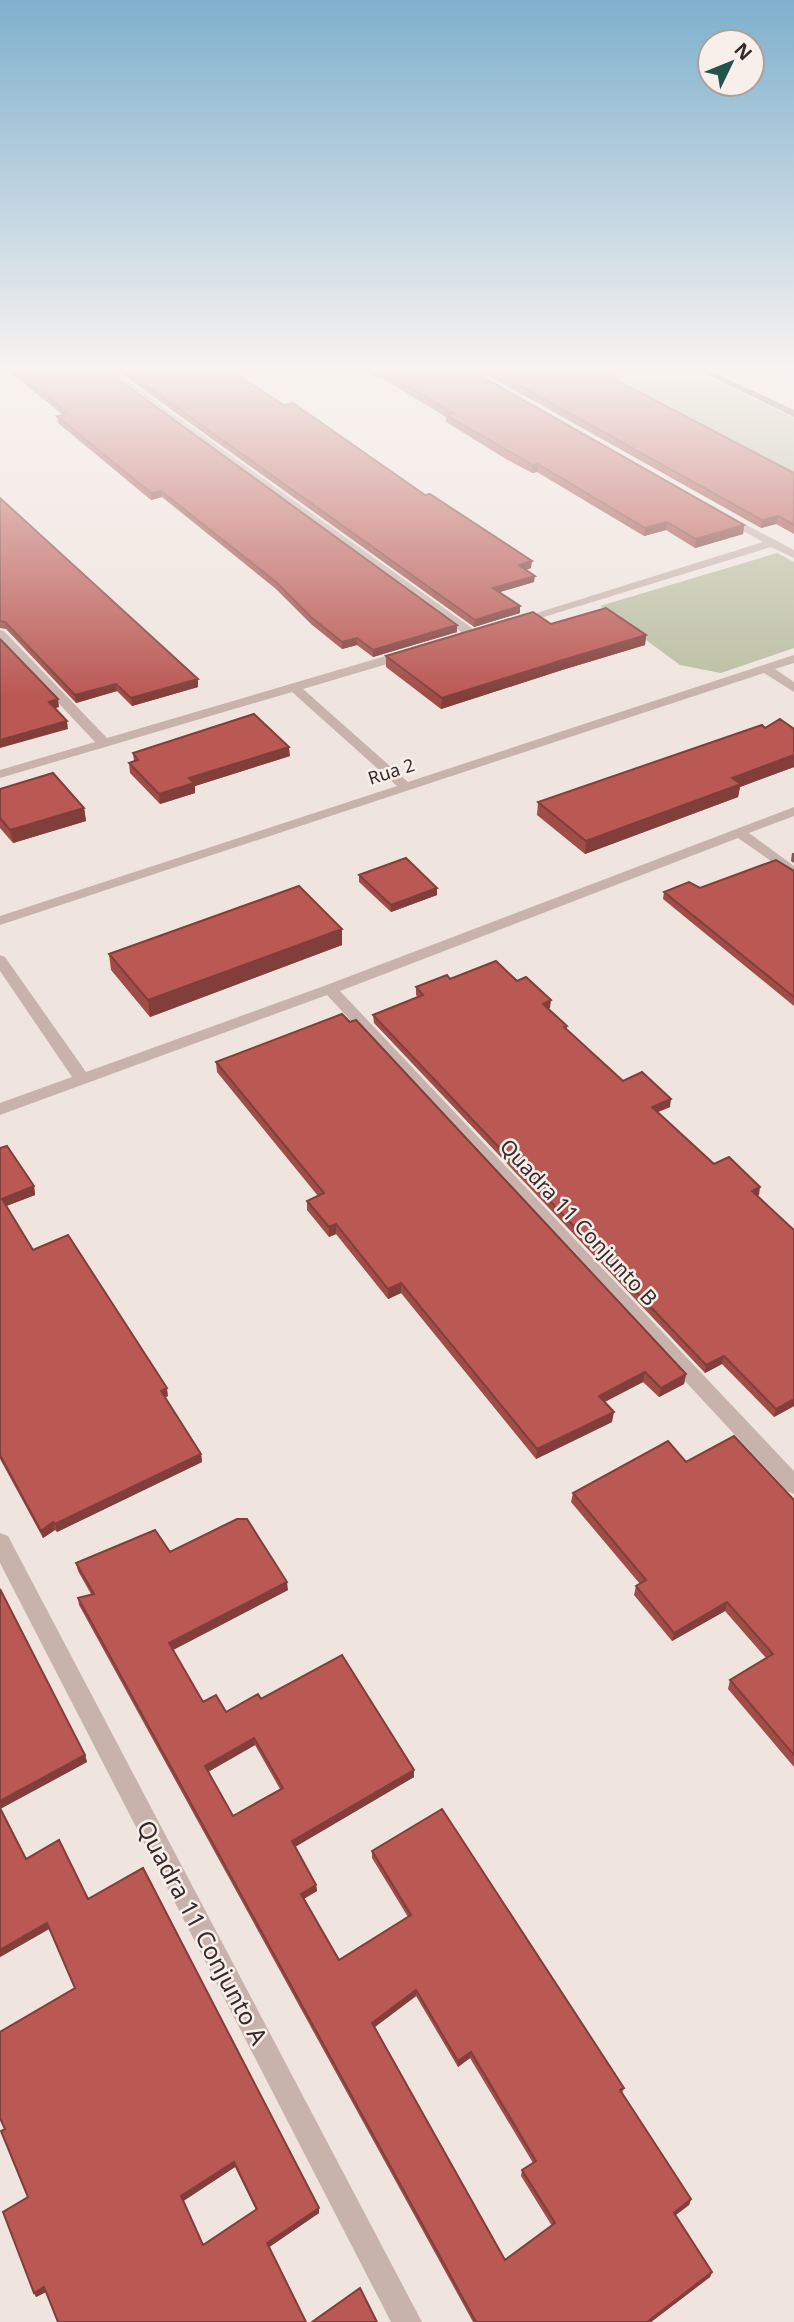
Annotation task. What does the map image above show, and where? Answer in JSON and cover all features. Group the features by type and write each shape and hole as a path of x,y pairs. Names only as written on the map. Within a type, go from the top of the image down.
{"street":[{"path":"256,480 466,636 485,630"},
{"path":"712,509 794,555"},
{"path":"498,626 772,543"},
{"path":"0,634 103,742"},
{"path":"0,774 421,649"},
{"name":"Rua 2","path":"0,921 794,659"},
{"path":"767,669 794,688"},
{"path":"295,688 405,786"},
{"path":"0,1109 330,989 794,811"},
{"path":"739,832 794,873"},
{"path":"0,960 82,1079"},
{"name":"Quadra 11 Conjunto B","path":"330,989 794,1485"},
{"name":"Quadra 11 Conjunto A","path":"0,1542 407,2322"}],"green space":[{"path":"777,553 794,562 794,648 721,673 680,665 600,606"}],"building":[{"path":"136,480 257,480 457,625 373,650 357,638 342,642 311,617 276,582 161,491 151,493"},
{"path":"279,480 404,480 425,495 430,494 532,561 519,565 535,576 493,588 520,606 475,620"},
{"path":"565,480 665,480 744,525 696,539 667,522 645,528"},
{"path":"690,480 794,480 794,525 778,516 762,520"},
{"path":"0,498 198,679 131,698 116,684 75,695 5,622 0,621"},
{"path":"606,608 646,635 442,698 386,656 533,612 551,624"},
{"path":"0,639 58,699 49,702 67,721 0,740"},
{"path":"254,714 289,747 189,778 194,783 159,794 129,763 138,760 133,753"},
{"path":"780,719 794,729 794,755 732,778 741,784 586,841 538,802 762,725 765,728"},
{"path":"53,773 84,808 10,830 0,818 0,789"},
{"path":"406,858 437,888 391,905 359,875"},
{"path":"776,860 794,871 794,997 664,892 689,882 700,888"},
{"path":"299,886 342,929 148,1000 109,954"},
{"path":"496,961 517,981 526,977 551,1000 543,1004 623,1081 642,1072 671,1099 652,1107 714,1164 729,1157 760,1187 752,1191 794,1230 794,1399 776,1409 724,1356 706,1365 373,1015 423,995 416,987 447,975 450,979"},
{"path":"342,1014 350,1022 356,1020 686,1374 661,1388 645,1372 599,1396 614,1412 537,1449 401,1283 388,1289 336,1224 329,1227 307,1201 324,1193 216,1062"},
{"path":"7,1146 34,1186 2,1199 33,1250 68,1235 167,1388 161,1391 201,1454 55,1524 53,1522 41,1531 0,1455 0,1148"},
{"path":"734,1436 794,1500 794,1755 730,1680 773,1654 727,1602 674,1633 636,1586 646,1580 573,1493 668,1441 686,1462"},
{"path":"237,1519 247,1519 287,1582 169,1643 203,1702 216,1695 226,1712 258,1694 261,1699 342,1655 414,1770 292,1841 316,1885 301,1894 339,1960 411,1915 372,1851 442,1809 624,2088 620,2090 691,2199 674,2213 712,2272 647,2322 476,2322 78,1598 94,1594 76,1563 155,1530 170,1552","holes":["254,1738 283,1788 233,1816 205,1766","416,1990 458,2061 471,2052 536,2161 522,2170 555,2223 505,2260 372,2023"]},
{"path":"0,1589 85,1755 0,1801"},
{"path":"0,1808 26,1859 59,1840 88,1899 143,1868 319,2208 267,2243 306,2322 58,2322 44,2287 34,2293 3,2212 28,2197 1,2131 5,2129 0,2118 0,2032 75,1988 47,1923 0,1950","holes":["234,2162 257,2209 203,2245 181,2196"]},
{"path":"360,2288 377,2322 312,2322"}]}
